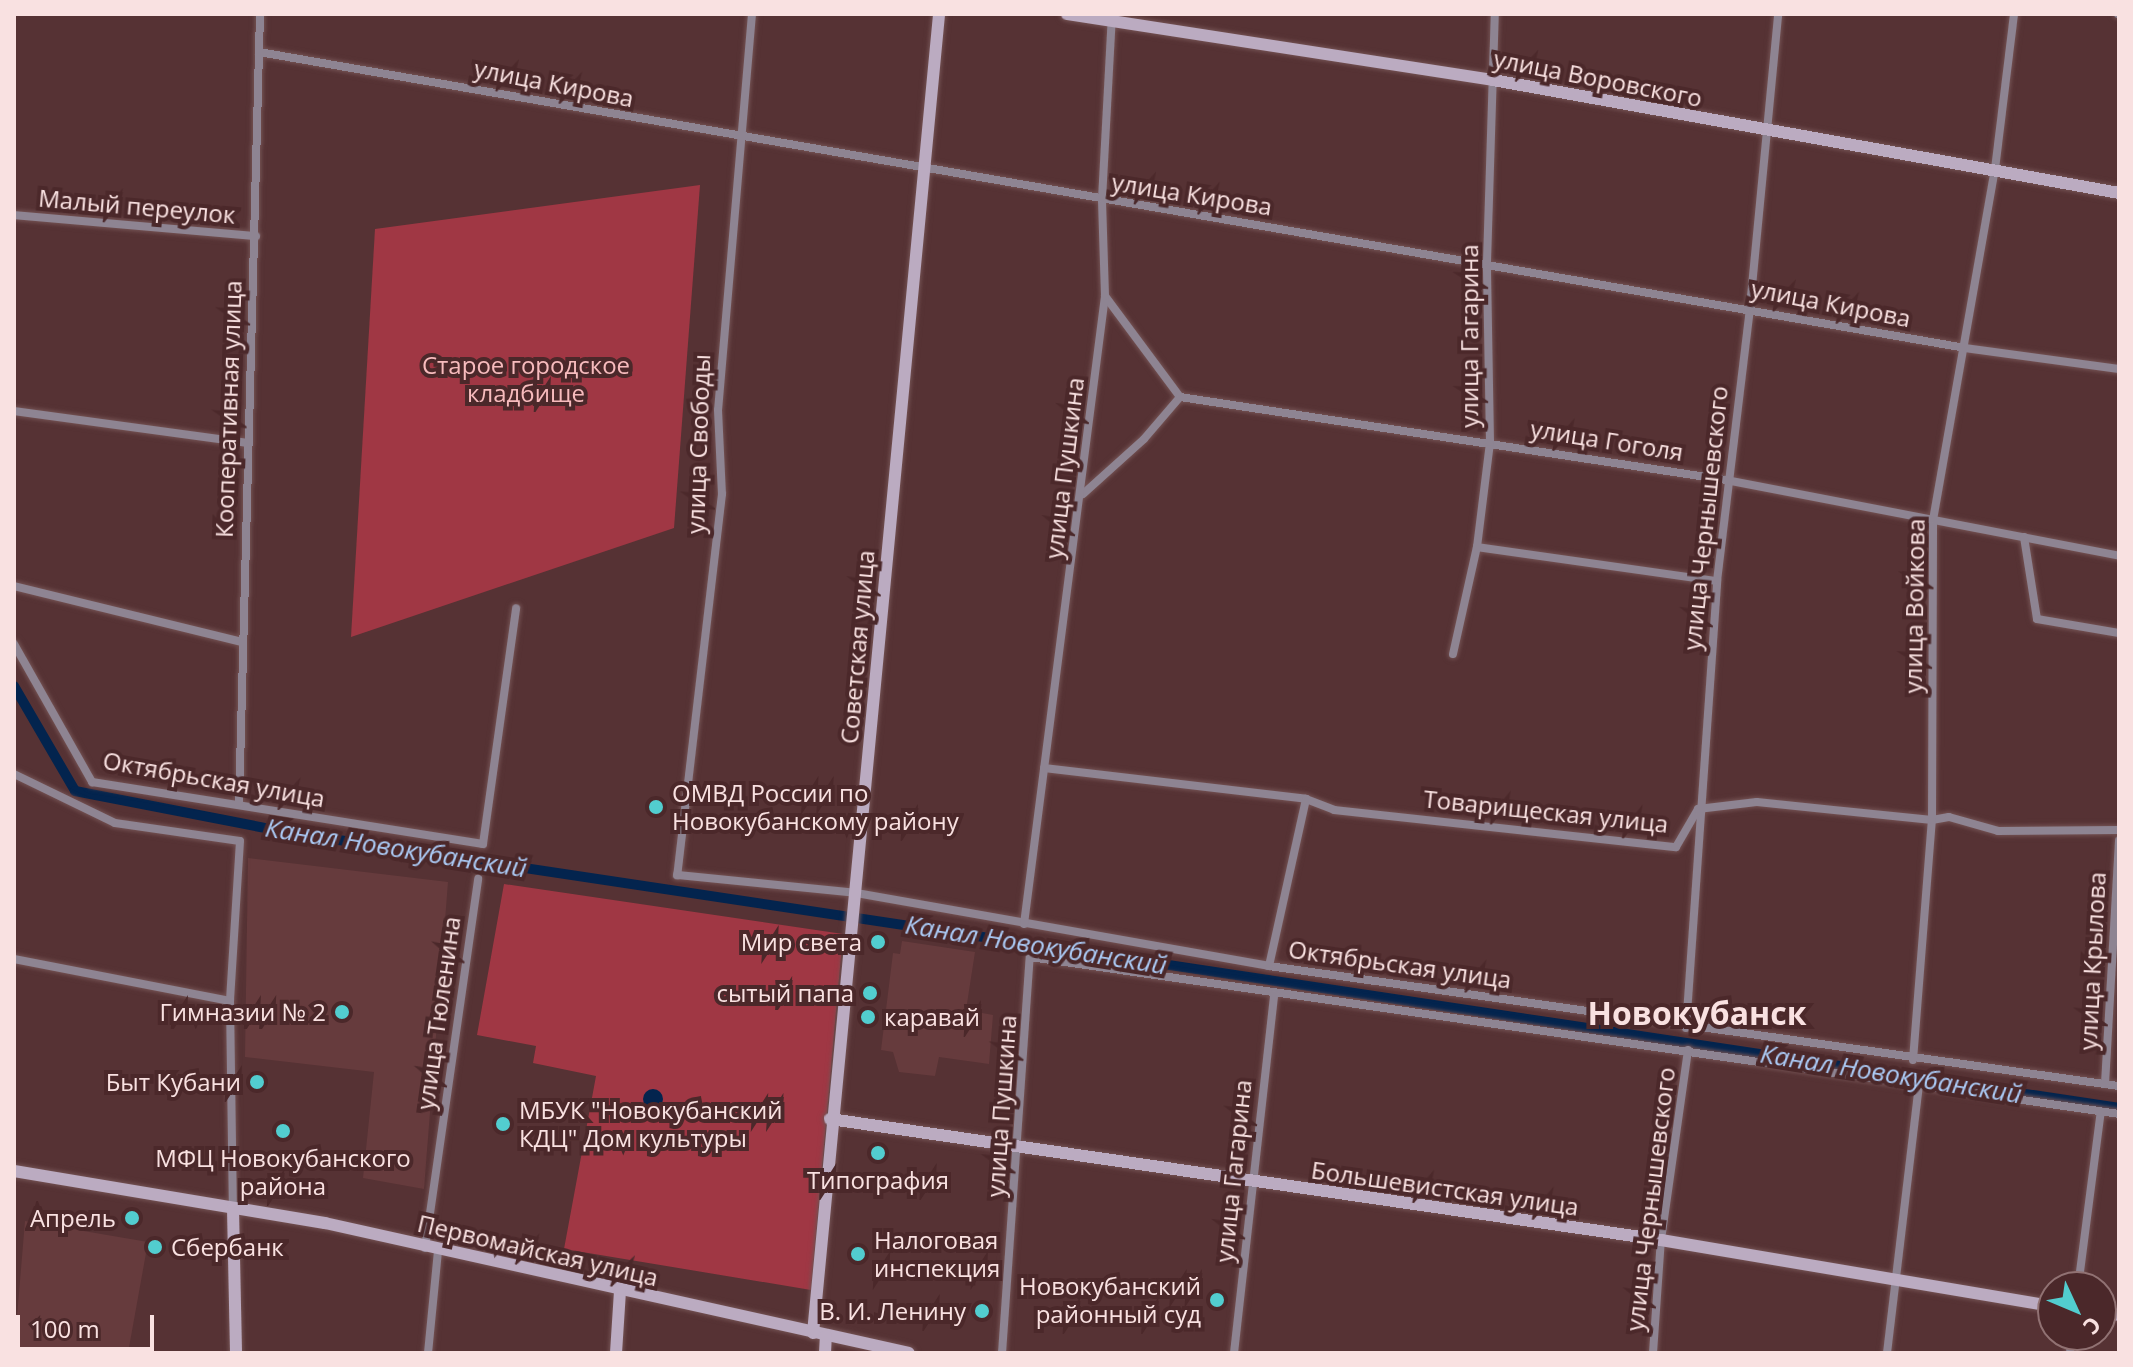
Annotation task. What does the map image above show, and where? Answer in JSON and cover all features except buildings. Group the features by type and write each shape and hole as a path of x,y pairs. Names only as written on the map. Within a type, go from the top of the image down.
{"main road":[{"name":"Советская улица","path":"825,1353 820,1334 830,1119 856,893 927,170 939,14"},
{"name":"улица Воровского","path":"1067,14 1111,18 1493,80 2119,193"},
{"name":"Большевистская улица","path":"830,1119 1019,1143 1251,1183 1661,1240 1894,1283 2037,1304"},
{"name":"Первомайская улица","path":"14,1171 325,1223 431,1250 909,1353"},
{"path":"233,1209 236,1353"},
{"path":"616,1353 620,1291"}],"street":[{"name":"Кооперативная улица","path":"239,805 260,14"},
{"name":"улица Свободы","path":"677,875 722,494 718,410 752,14"},
{"name":"улица Гагарина","path":"1453,654 1477,547 1490,442 1487,262 1495,14"},
{"name":"улица Чернышевского","path":"1686,1027 1698,809 1726,480 1750,307 1778,14"},
{"name":"улица Войкова","path":"1913,1060 1932,820 1933,520 1995,169 2014,14"},
{"name":"улица Пушкина","path":"1024,924 1083,494 1105,296 1102,199 1111,18"},
{"name":"улица Кирова","path":"259,52 927,170 1750,307 1965,348 2119,369"},
{"name":"Малый переулок","path":"14,215 256,236"},
{"path":"1083,494 1144,439 1180,397 1105,296"},
{"name":"улица Гоголя","path":"1180,397 1726,480 2119,556"},
{"path":"14,411 248,443"},
{"path":"2024,537 2037,619 2119,633"},
{"path":"1477,547 1717,581"},
{"path":"14,586 242,642"},
{"name":"Октябрьская улица","path":"14,644 92,782 483,844 516,608"},
{"name":"Товарищеская улица","path":"1044,768 1306,799 1334,810 1676,847 1698,809 1757,802 1932,820 1949,817 1998,831 2119,830"},
{"path":"14,774 115,823 240,841 230,1001 233,1209"},
{"path":"1269,966 1306,799"},
{"name":"улица Крылова","path":"2105,1084 2119,840"},
{"name":"Октябрьская улица","path":"677,875 856,893 1269,966 1913,1060 2119,1086"},
{"name":"улица Тюленина","path":"428,1353 431,1250 478,879"},
{"name":"улица Пушкина","path":"1002,1353 1030,957"},
{"name":"Октябрьская улица","path":"1030,957 2119,1114"},
{"path":"14,959 230,1001"},
{"name":"улица Гагарина","path":"1234,1353 1274,994"},
{"name":"улица Чернышевского","path":"1653,1353 1661,1240 1688,1050"},
{"path":"1887,1353 1919,1085"},
{"path":"2080,1271 2101,1111"}],"shaded area":[{"name":"Гимназии № 2","path":"248,858 448,882 424,1189 363,1178 374,1072 245,1057"},
{"path":"902,941 975,952 966,1010 993,1015 989,1064 939,1057 935,1076 899,1072 893,1052 881,1050 893,953 900,954"},
{"path":"25,1221 148,1242 128,1353 14,1353"}],"green space":[{"name":"Старое городское кладбище","path":"700,185 674,528 351,637 375,229"},
{"path":"504,884 843,934 811,1290 564,1249 596,1076 533,1063 536,1046 477,1035"}],"water":[{"path":"653,1089 660,1092 663,1099 660,1106 653,1109 646,1106 643,1099 646,1092"}],"waterway":[{"name":"Канал Новокубанский","path":"14,686 75,791 292,833 2119,1108"}],"place":[{"name":"ОМВД России по Новокубанскому району","path":"656,807"},
{"name":"Мир света","path":"878,942"},
{"name":"сытый папа","path":"870,993"},
{"name":"Гимназии № 2","path":"342,1012"},
{"name":"каравай","path":"868,1017"},
{"name":"Быт Кубани","path":"257,1082"},
{"name":"МБУК \"Новокубанский КДЦ\" Дом культуры","path":"503,1124"},
{"name":"МФЦ Новокубанского района","path":"283,1131"},
{"name":"Типография","path":"878,1153"},
{"name":"Апрель","path":"132,1218"},
{"name":"Сбербанк","path":"155,1247"},
{"name":"Налоговая инспекция","path":"858,1254"},
{"name":"Новокубанский районный суд","path":"1217,1300"},
{"name":"В. И. Ленину","path":"982,1311"}],"district":[{"name":"Новокубанск","path":"1697,1013"}]}
